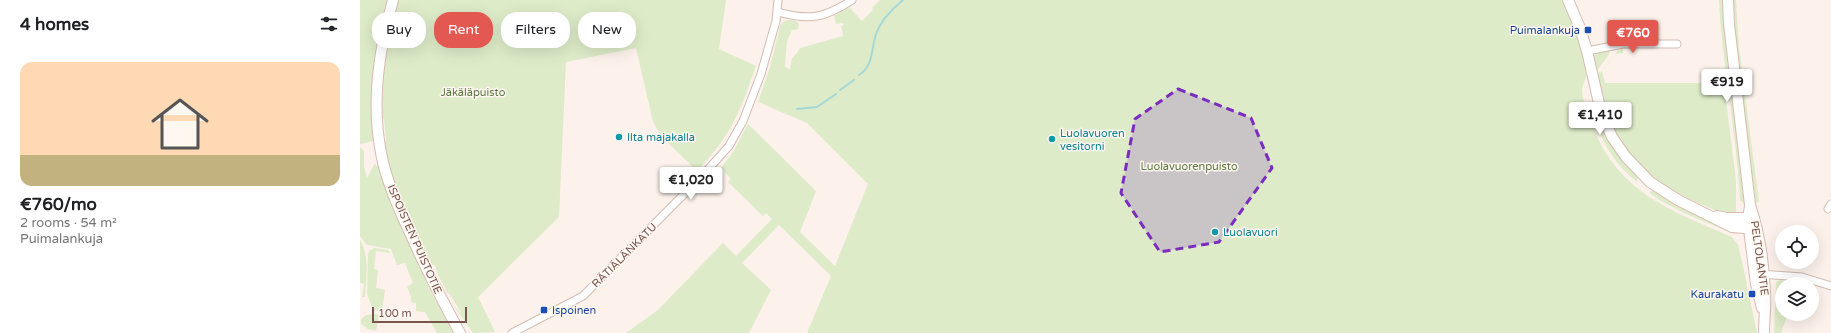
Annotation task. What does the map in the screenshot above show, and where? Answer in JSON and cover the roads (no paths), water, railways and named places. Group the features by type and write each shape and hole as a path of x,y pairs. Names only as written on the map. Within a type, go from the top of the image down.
{"street":[{"name":"ISPOISTEN PUISTOTIE","path":"393,0 378,74 377,113 381,152 390,185 406,224 440,297 460,333"},
{"name":"RÄTIÄLÄNKATU","path":"512,333 565,307 583,296 719,158 736,134 751,102 761,74 778,12 778,0"},
{"path":"778,12 800,18 816,17 834,11 852,0"},
{"path":"1568,0 1580,28 1587,51 1601,112 1612,137 1626,158 1650,182 1678,200 1732,227 1752,224"},
{"name":"PELTOLANTIE","path":"1728,0 1730,38 1752,224 1759,274 1765,303 1764,333"},
{"path":"1587,51 1621,44 1677,44"},
{"path":"1759,274 1802,277 1831,286"}],"waterway":[{"path":"859,75 864,71 870,62 874,39 881,24 891,11 903,0"},
{"path":"840,90 854,80"},
{"path":"797,109 817,107 836,94"}],"place":[{"name":"Puimalankuja","path":"1588,30"},
{"name":"Ilta majakalla","path":"619,137"},
{"name":"Luolavuoren vesitorni","path":"1052,139"},
{"name":"Luolavuori","path":"1215,232"},
{"name":"Kaurakatu","path":"1752,294"},
{"name":"Ispoinen","path":"544,310"}],"park label":[{"name":"Jäkäläpuisto","path":"473,92"},
{"name":"Luolavuorenpuisto","path":"1189,166"}]}
